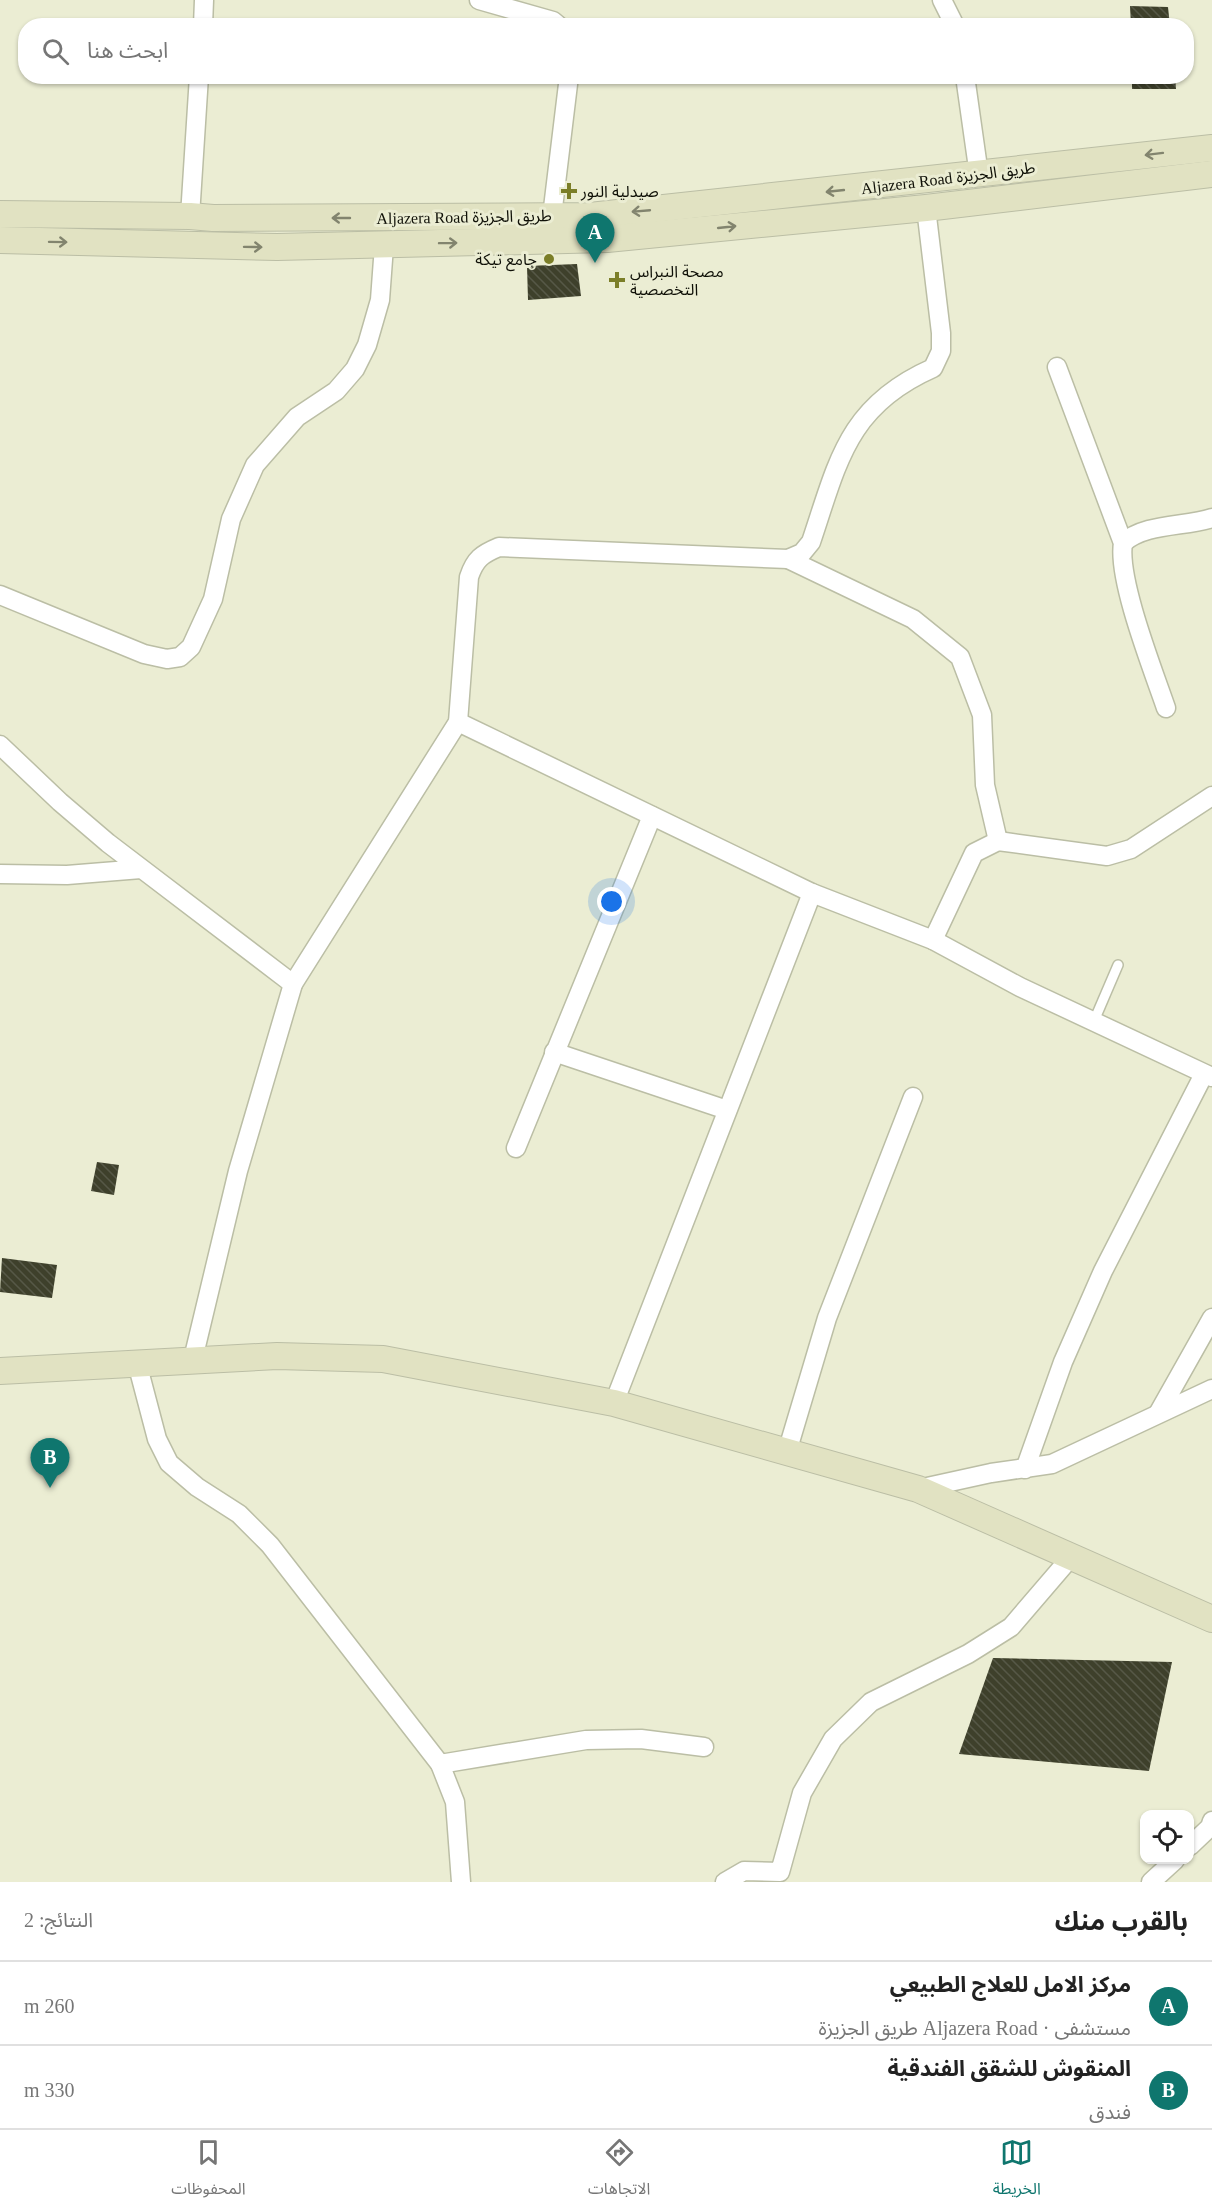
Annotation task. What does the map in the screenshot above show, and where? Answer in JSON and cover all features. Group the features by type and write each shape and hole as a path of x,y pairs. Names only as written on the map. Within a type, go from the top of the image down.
{"main road":[{"name":"Aljazera Road طريق الجزيزة","path":"0,214 213,218 590,216 1212,148"},
{"name":"Aljazera Road طريق الجزيزة","path":"0,240 277,247 607,239 926,208 1212,174"},
{"path":"0,1371 277,1356 383,1359 614,1403 918,1489 1212,1619"}],"street":[{"path":"203,18 204,0"},
{"path":"479,0 542,18"},
{"path":"942,0 951,18"},
{"path":"190,216 198,84"},
{"path":"552,216 568,84"},
{"path":"966,84 980,175"},
{"path":"193,1359 238,1171 292,984 458,722 469,577 472,566 481,554 499,547 569,548 698,557 788,559 802,553 812,542 845,443 884,399 917,375 933,368 941,351 941,333 926,208"},
{"path":"0,595 144,654 167,659 180,657 190,647 213,599 231,519 255,465 297,417 336,391 355,369 367,345 380,300 384,246"},
{"path":"1057,367 1123,543 1122,551 1129,593 1166,708"},
{"path":"1123,543 1131,536 1145,532 1212,518"},
{"path":"788,559 913,620 960,657 982,715 985,785 998,841"},
{"path":"458,722 812,893 933,940 1020,987 1208,1076 1103,1271 1063,1362 1025,1469"},
{"path":"0,745 60,802 141,868 292,984"},
{"path":"933,940 974,853 998,841 1107,856 1131,849 1212,796"},
{"path":"516,1148 652,816"},
{"path":"0,873 67,875 141,868"},
{"path":"614,1403 812,893"},
{"path":"554,1052 727,1110"},
{"path":"787,1452 827,1318 913,1097"},
{"path":"1160,1412 1212,1318"},
{"path":"137,1363 157,1439 169,1463 197,1487 239,1514 270,1545 440,1764 455,1802 461,1882"},
{"path":"918,1489 991,1473 1052,1464 1212,1389"},
{"path":"725,1882 744,1871 780,1872 802,1792 833,1738 871,1702 968,1654 1011,1627 1071,1557"},
{"path":"440,1764 586,1740 640,1739 704,1747"},
{"path":"1194,1842 1210,1827 1212,1821"},
{"path":"1151,1882 1171,1864"}],"lane":[{"path":"1094,1022 1118,965"}],"building":[{"path":"1130,6 1168,7 1169,18 1131,18"},
{"path":"1132,84 1176,84 1176,89 1132,89"},
{"path":"577,264 581,296 528,300 527,266"},
{"path":"97,1162 119,1165 114,1195 91,1191"},
{"path":"2,1258 57,1265 52,1298 0,1292"},
{"path":"993,1658 1172,1662 1149,1771 959,1754"}],"place":[{"name":"صيدلية النور","path":"569,191"},
{"name":"جامع تيكة","path":"549,259"},
{"name":"مركز الامل للعلاج الطبيعي","path":"595,263"},
{"name":"مصحة النبراس التخصصية","path":"617,280"},
{"name":"المنقوش للشقق الفندقية","path":"50,1488"}]}
